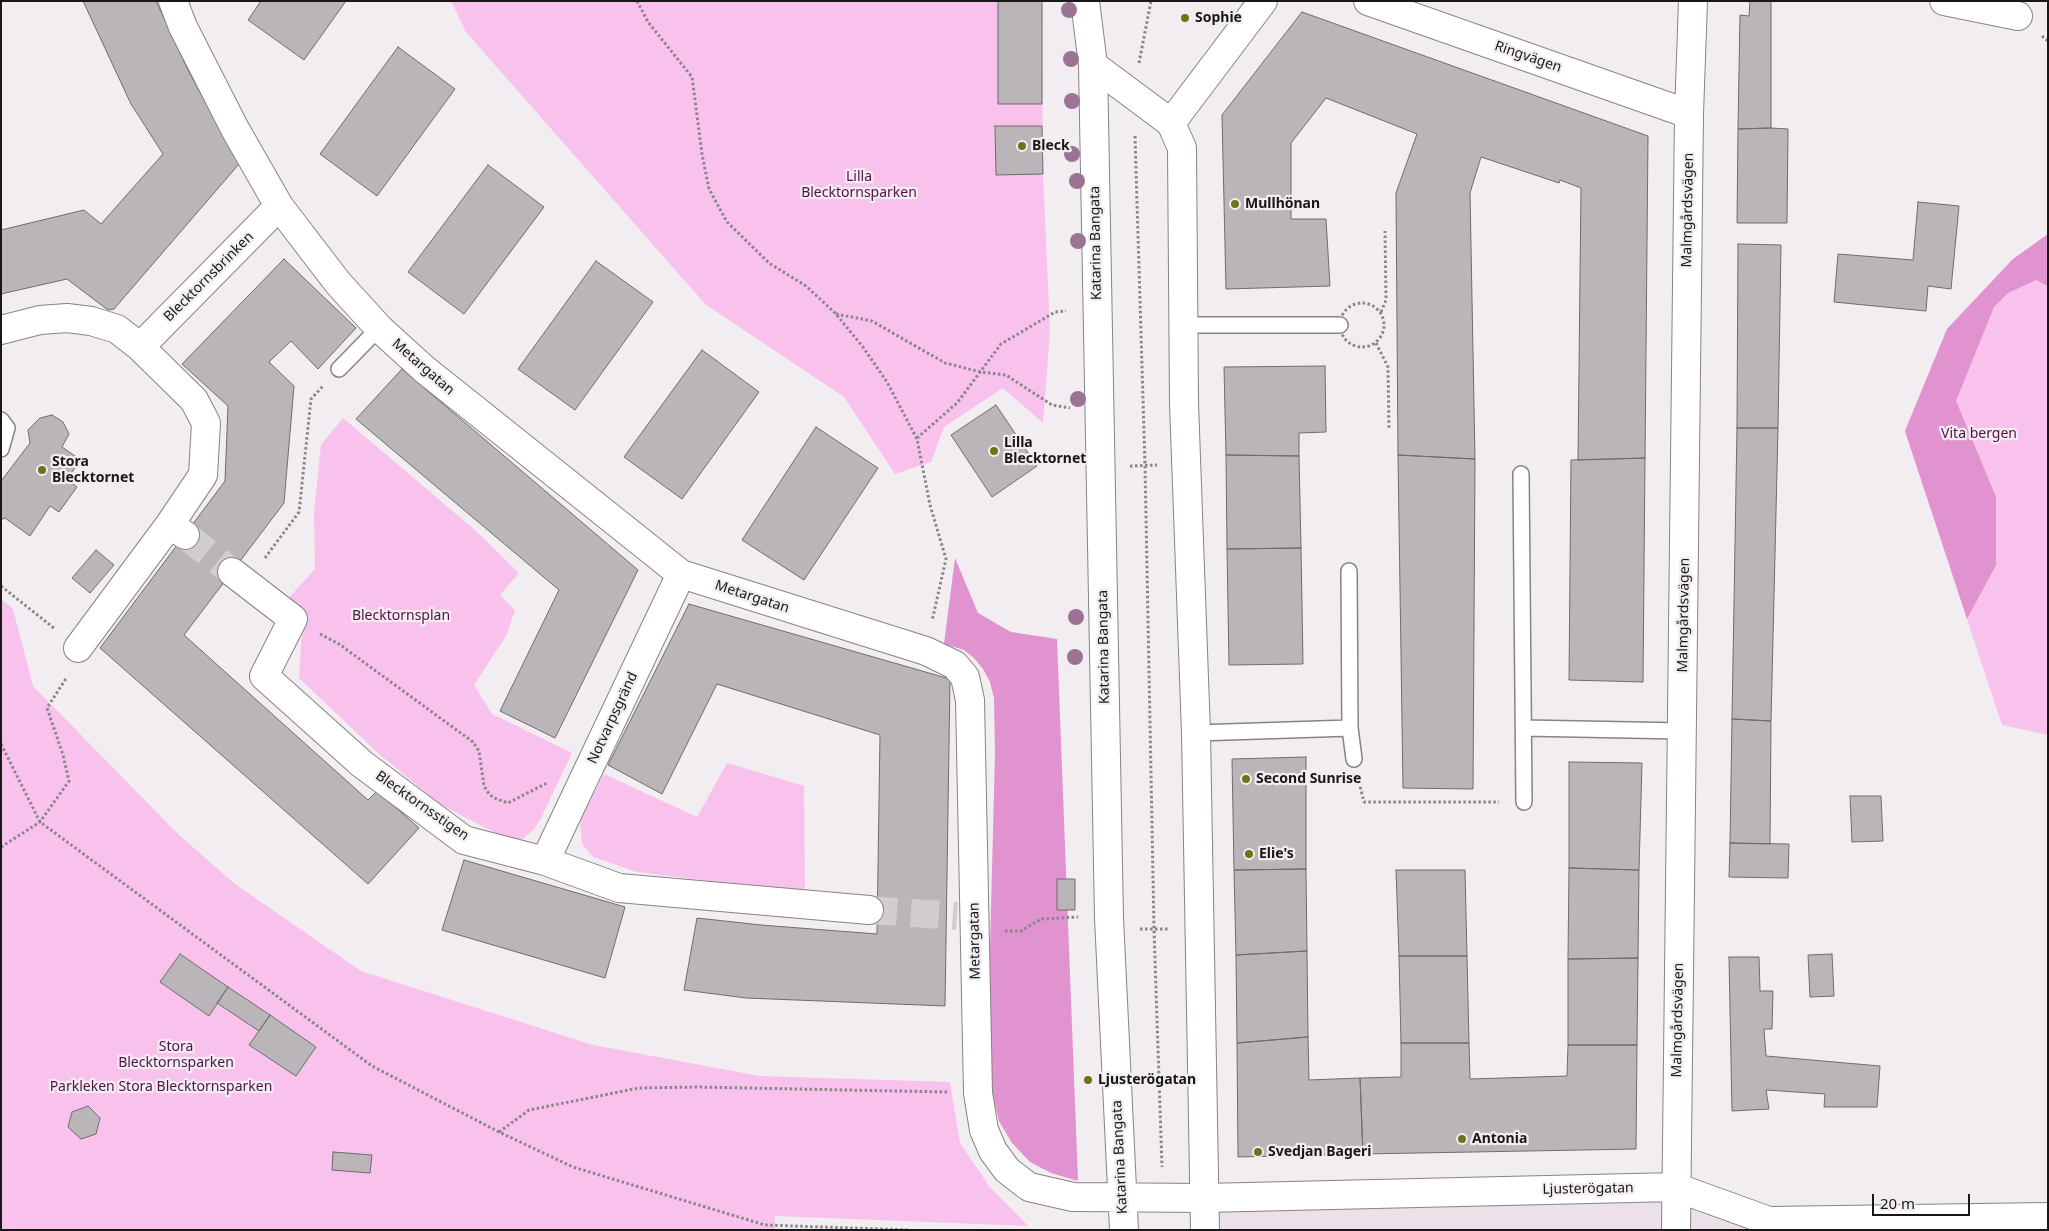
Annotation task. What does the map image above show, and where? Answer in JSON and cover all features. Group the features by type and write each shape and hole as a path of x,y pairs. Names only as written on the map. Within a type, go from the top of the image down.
{"street":[{"name":"Metargatan","path":"173,1 183,27 235,129 279,206 338,283 378,328 424,369 681,574 926,651 955,665 965,677 970,700 976,921 978,1093 984,1130 993,1151 1007,1170 1029,1187 1073,1197 1122,1197"},
{"name":"Katarina Bangata","path":"1085,1 1093,65 1110,930 1124,1230"},
{"path":"1171,123 1263,1"},
{"name":"Ringvägen","path":"1368,1 1689,114"},
{"name":"Malmgårdsvägen","path":"1676,1230 1675,1187 1683,731 1689,114 1693,1"},
{"path":"1944,1 2018,16"},
{"path":"1093,65 1171,123 1182,148 1183,325 1196,733 1205,1230"},
{"name":"Blecktornsbrinken","path":"140,347 279,206"},
{"path":"1,330 40,320 67,318 91,321 117,329 140,347 194,400 206,423 203,476 178,529 78,648"},
{"name":"Notvarpsgränd","path":"545,861 681,574"},
{"path":"239,577 293,619"},
{"name":"Blecktornsstigen","path":"293,619 264,676 362,764 464,840 545,861 620,888 869,910"},
{"name":"Ljusterögatan","path":"1122,1197 1204,1198 1675,1187 1769,1221 2048,1217"}],"lane":[{"path":"1183,325 1340,325"},
{"path":"334,375 378,328"},
{"path":"1,420 7,428 1,449"},
{"path":"1521,474 1524,802"},
{"path":"1350,571 1350,728 1354,759"},
{"path":"1196,733 1350,728"},
{"path":"1524,728 1683,731"}],"path":[{"path":"637,1 648,22 692,77 702,154 709,189 727,222 769,264 806,286 836,314 863,347 887,382 917,438 930,505 946,559 926,651"},
{"path":"1151,1 1134,94 1145,465 1154,929 1163,1197"},
{"path":"1381,312 1386,300 1384,231"},
{"path":"917,438 957,403 1001,344 1055,312 1097,310"},
{"path":"836,314 872,321 945,364 981,372 1006,374 1052,405 1099,414"},
{"path":"1376,343 1388,367 1390,429"},
{"path":"239,577 299,512 311,399 334,375"},
{"path":"1100,467 1186,464"},
{"path":"1,586 78,648 69,675 47,708 69,781 40,822 1,847"},
{"path":"293,619 339,644 474,742 479,751 484,786 494,798 508,803 536,788"},
{"path":"1,744 40,822 372,1066 499,1132 573,1167 764,1228 909,1230"},
{"path":"1354,759 1364,802 1524,802"},
{"path":"976,921 1021,932 1041,919 1079,917"},
{"path":"1110,930 1199,929"},
{"path":"499,1132 529,1110 640,1088 697,1087 978,1093"}],"shaded area":[{"path":"2048,234 2048,286 2036,280 2008,293 1994,307 1956,401 1996,497 1996,565 1967,619 1905,431 1947,329 2013,259"},
{"path":"955,558 978,613 1011,632 1057,639 1078,1181 1051,1173 1030,1162 1012,1143 999,1121 992,1092 987,1065 995,753 994,698 990,682 975,659 964,650 944,644"},
{"path":"1672,1182 1773,1226 1969,1230 1217,1230 1215,1197"}],"green space":[{"name":"Lilla Blecktornsparken","path":"451,1 1042,1 1043,174 1050,331 1043,423 1003,388 944,427 931,462 895,474 844,397 705,304 466,32"},
{"name":"Vita bergen","path":"2048,234 2048,735 2002,725 1905,431 1947,329 2013,259"},
{"name":"Blecktornsplan","path":"343,418 475,530 519,573 500,595 515,610 506,636 474,685 492,714 572,753 541,818 534,829 523,839 497,834 440,804 379,754 299,678 303,616 285,602 315,569 314,512 321,445"},
{"name":"Stora Blecktornsparken","path":"1,599 13,609 33,686 179,835 235,884 361,971 593,1045 760,1076 950,1082 960,1143 989,1186 1028,1226 775,1216 775,1230 1,1230"},
{"path":"727,763 804,786 805,893 637,872 593,857 582,844 580,821 604,774 697,817"}],"building":[{"path":"83,1 156,1 189,72 239,164 114,309 108,310 67,279 1,294 1,230 84,210 101,224 163,154 131,104"},
{"path":"261,1 346,1 304,60 248,20"},
{"path":"998,1 1042,1 1042,104 998,104"},
{"path":"1750,1 1771,1 1771,128 1738,129 1740,15 1749,16"},
{"path":"1302,12 1648,136 1645,458 1578,460 1581,188 1560,180 1559,183 1481,157 1470,193 1475,459 1398,455 1396,193 1417,134 1326,98 1291,143 1291,219 1326,219 1330,286 1226,289 1222,115"},
{"path":"398,47 455,89 377,196 320,154"},
{"path":"995,126 1042,126 1043,174 996,175"},
{"path":"1738,129 1788,129 1787,223 1737,223"},
{"path":"488,165 544,207 464,314 408,272"},
{"path":"1918,202 1959,206 1951,289 1928,286 1926,311 1834,302 1838,254 1913,260"},
{"path":"1738,244 1781,245 1778,428 1737,428"},
{"path":"284,259 356,328 318,369 291,341 269,362 294,386 284,503 184,635 368,800 377,791 419,828 368,884 100,648 225,481 228,406 182,364"},
{"path":"596,261 653,302 575,410 518,369"},
{"path":"702,350 759,392 682,499 624,457"},
{"path":"1325,366 1326,432 1299,433 1299,456 1226,455 1224,367"},
{"path":"402,369 638,570 555,738 500,711 559,590 356,419"},
{"name":"Lilla Blecktornet","path":"996,405 1037,466 992,497 951,435"},
{"name":"Stora Blecktornet","path":"52,415 63,422 69,434 62,447 81,460 67,479 77,487 59,512 50,506 30,536 5,518 1,520 1,481 30,443 28,430 40,418"},
{"path":"816,427 878,468 804,580 742,540"},
{"path":"1737,428 1778,428 1771,721 1732,719"},
{"path":"1226,455 1299,456 1301,548 1227,549"},
{"path":"1398,455 1475,459 1473,789 1403,788"},
{"path":"1645,458 1643,682 1569,680 1571,460"},
{"path":"1301,548 1303,664 1229,665 1227,549"},
{"path":"96,550 114,565 90,593 72,578"},
{"path":"689,604 950,679 945,1006 746,998 684,990 697,918 877,934 880,735 717,684 662,794 608,765"},
{"path":"1732,719 1771,721 1770,844 1730,843"},
{"path":"1306,757 1306,869 1234,870 1232,759"},
{"path":"1569,762 1642,763 1639,870 1569,868"},
{"path":"1850,796 1881,796 1883,841 1852,842"},
{"path":"1730,843 1789,844 1788,878 1729,877"},
{"path":"464,860 625,907 605,978 442,930"},
{"path":"1569,868 1639,870 1638,958 1568,959"},
{"path":"1306,869 1307,951 1236,955 1234,870"},
{"path":"1396,870 1465,870 1467,956 1399,956"},
{"path":"1057,879 1075,879 1075,910 1057,910"},
{"path":"1307,951 1308,1037 1237,1043 1236,955"},
{"path":"180,954 228,987 209,1016 160,982"},
{"path":"1832,954 1834,996 1810,997 1808,955"},
{"path":"1399,956 1467,956 1469,1043 1401,1043"},
{"path":"1729,957 1759,957 1760,991 1773,991 1772,1029 1764,1029 1766,1056 1880,1066 1877,1107 1824,1107 1825,1094 1766,1090 1769,1109 1732,1111"},
{"path":"1638,958 1637,1045 1568,1045 1568,959"},
{"path":"228,987 270,1015 259,1031 217,1003"},
{"path":"270,1015 316,1047 296,1076 249,1045"},
{"path":"1308,1037 1309,1080 1360,1078 1363,1154 1238,1157 1237,1043"},
{"path":"1401,1043 1469,1043 1470,1079 1567,1076 1568,1045 1637,1045 1636,1149 1363,1154 1360,1078 1401,1077"},
{"path":"88,1106 100,1118 96,1134 81,1139 68,1127 72,1112"},
{"path":"333,1152 372,1155 370,1173 332,1170"}],"tunnel":[{"path":"185,535 232,572"},
{"path":"869,910 957,916"}],"place":[{"name":"Sophie","path":"1185,18"},
{"name":"Bleck","path":"1022,146"},
{"name":"Mullhönan","path":"1235,204"},
{"name":"Lilla Blecktornet","path":"994,451"},
{"name":"Stora Blecktornet","path":"42,470"},
{"name":"Second Sunrise","path":"1246,779"},
{"name":"Elie's","path":"1249,854"},
{"name":"Ljusterögatan","path":"1088,1080"},
{"name":"Antonia","path":"1462,1139"},
{"name":"Svedjan Bageri","path":"1258,1152"}],"park label":[{"name":"Parkleken Stora Blecktornsparken","path":"161,1087"}]}
